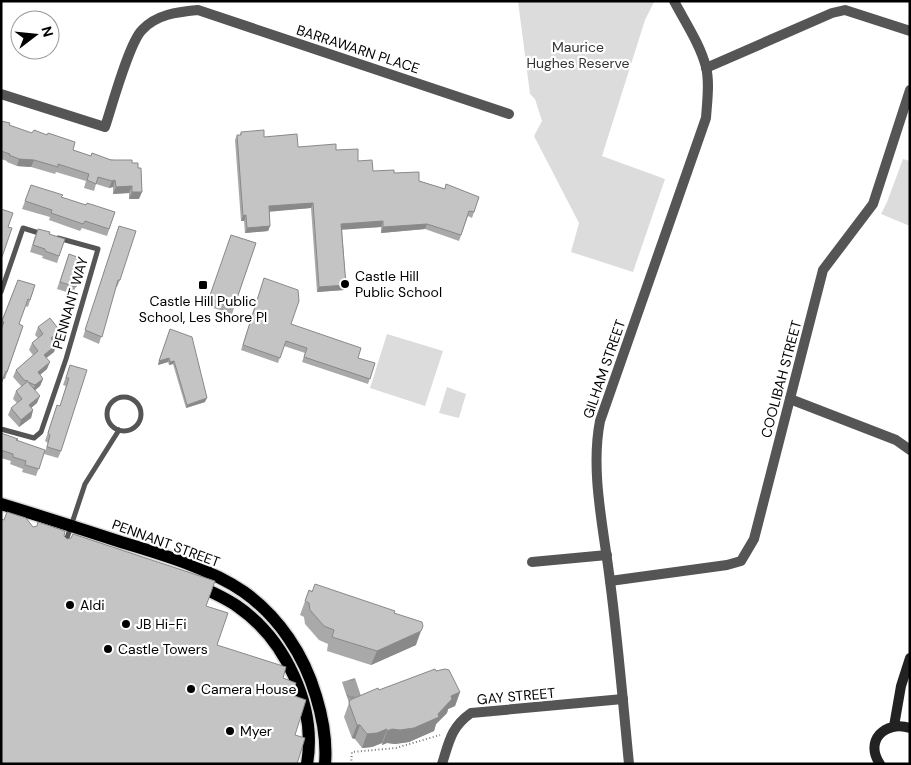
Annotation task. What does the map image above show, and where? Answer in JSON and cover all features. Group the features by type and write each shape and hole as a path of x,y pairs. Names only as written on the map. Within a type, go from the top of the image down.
{"main road":[{"name":"PENNANT STREET","path":"1,504 156,553 212,574 244,592 266,611 293,642 310,678 322,716 326,740 325,764"},
{"name":"PENNANT STREET","path":"187,582 216,593 238,607 264,630 286,659 300,690 307,718 309,754 307,764"}],"street":[{"name":"GILHAM STREET","path":"629,764 598,480 596,441 600,422 706,118 708,93 706,68 696,41 674,1"},
{"path":"1,94 105,126 130,51 141,30 160,17 199,6"},
{"name":"BARRAWARN PLACE","path":"199,6 510,114"},
{"path":"706,68 832,13 845,10 910,31"},
{"name":"COOLIBAH STREET","path":"610,581 727,565 741,561 754,539 824,270 873,204 910,90"},
{"path":"790,399 896,440 910,450"},
{"path":"532,562 607,555"},
{"path":"894,726 901,686 910,658"},
{"name":"GAY STREET","path":"442,764 452,732 460,721 470,714 623,699"},
{"path":"879,763 875,755 876,740 887,728 902,726 910,728"}],"lane":[{"name":"PENNANT WAY","path":"1,292 23,228 98,249 66,359 41,432 34,438 1,429"},
{"path":"118,398 130,398 138,404 140,420 134,428 124,431 119,430 110,422 108,411 113,401 118,398"},
{"path":"65,543 85,484 119,430"}],"path":[{"path":"351,764 352,752 396,748 452,732"}],"green space":[{"name":"Maurice Hughes Reserve","path":"518,1 654,2 645,20 602,156 665,179 633,272 571,252 579,223 534,136 542,121 535,99 530,94"},
{"path":"903,159 910,161 910,226 881,214"},
{"path":"387,334 443,351 425,406 370,388"},
{"path":"447,387 466,394 459,418 439,413"}],"water":[{"path":"355,678 363,702 350,706 342,682"}],"building":[{"path":"1,121 32,133 34,130 75,142 73,150 91,156 92,153 111,160 132,160 132,163 138,163 138,168 141,168 142,192 132,192 132,186 116,187 115,180 112,181 98,177 96,184 87,180 89,174 58,164 58,167 34,160 19,159 1,151"},
{"path":"264,130 264,137 297,134 298,147 336,144 336,150 358,149 358,161 372,160 373,171 394,170 394,173 419,172 419,181 445,189 446,184 479,197 474,212 469,211 461,235 427,224 383,227 383,221 341,224 346,285 319,287 313,203 269,206 270,226 247,228 246,215 243,216 237,135 241,135 241,132"},
{"path":"31,185 63,195 61,197 115,212 109,229 85,221 83,224 51,213 52,210 25,201"},
{"path":"1,209 13,213 8,227 12,228 2,257 1,257"},
{"path":"119,226 136,231 120,280 118,280 102,337 85,330"},
{"path":"38,229 65,239 59,256 33,245"},
{"path":"231,235 256,243 234,307 209,298"},
{"path":"69,254 85,260 76,287 60,282"},
{"path":"264,278 298,290 299,301 291,324 361,348 358,358 375,363 370,379 304,357 307,348 286,341 280,358 243,345"},
{"path":"18,280 35,285 19,324 23,326 1,384 1,330 4,322 2,321"},
{"path":"50,318 60,331 51,338 56,345 44,355 50,362 38,372 43,379 35,385 28,382 40,396 29,405 33,410 21,420 11,408 22,399 16,391 28,381 24,380 16,370 38,351 32,343 43,334 38,327"},
{"path":"170,329 192,337 207,398 187,405 174,361 170,362 169,358 159,361"},
{"path":"70,365 87,370 61,451 47,447 50,435 48,433 57,405 60,406 69,378 66,378"},
{"path":"1,433 45,450 39,469 25,465 26,461 13,457 13,454 1,450"},
{"name":"Castle Towers","path":"7,512 26,518 33,527 37,526 38,522 65,531 64,536 67,539 71,538 73,534 215,581 206,606 228,613 217,645 286,667 283,678 296,683 292,695 306,700 295,735 305,738 297,764 1,764 1,519 4,520"},
{"path":"315,584 422,622 421,631 377,651 332,637 334,630 324,626 310,610 309,603 305,601 309,590 312,592"},
{"path":"435,669 436,671 449,670 460,692 451,696 452,699 438,714 439,717 414,728 387,731 387,729 367,734 360,725 357,725 349,703 350,700 378,688 379,690"}],"place":[{"name":"Castle Hill Public School","path":"345,284"},
{"name":"Castle Hill Public School, Les Shore Pl","path":"203,285"},
{"name":"Aldi","path":"70,605"},
{"name":"JB Hi-Fi","path":"126,624"},
{"name":"Castle Towers","path":"108,649"},
{"name":"Camera House","path":"191,689"},
{"name":"Myer","path":"230,731"}]}
